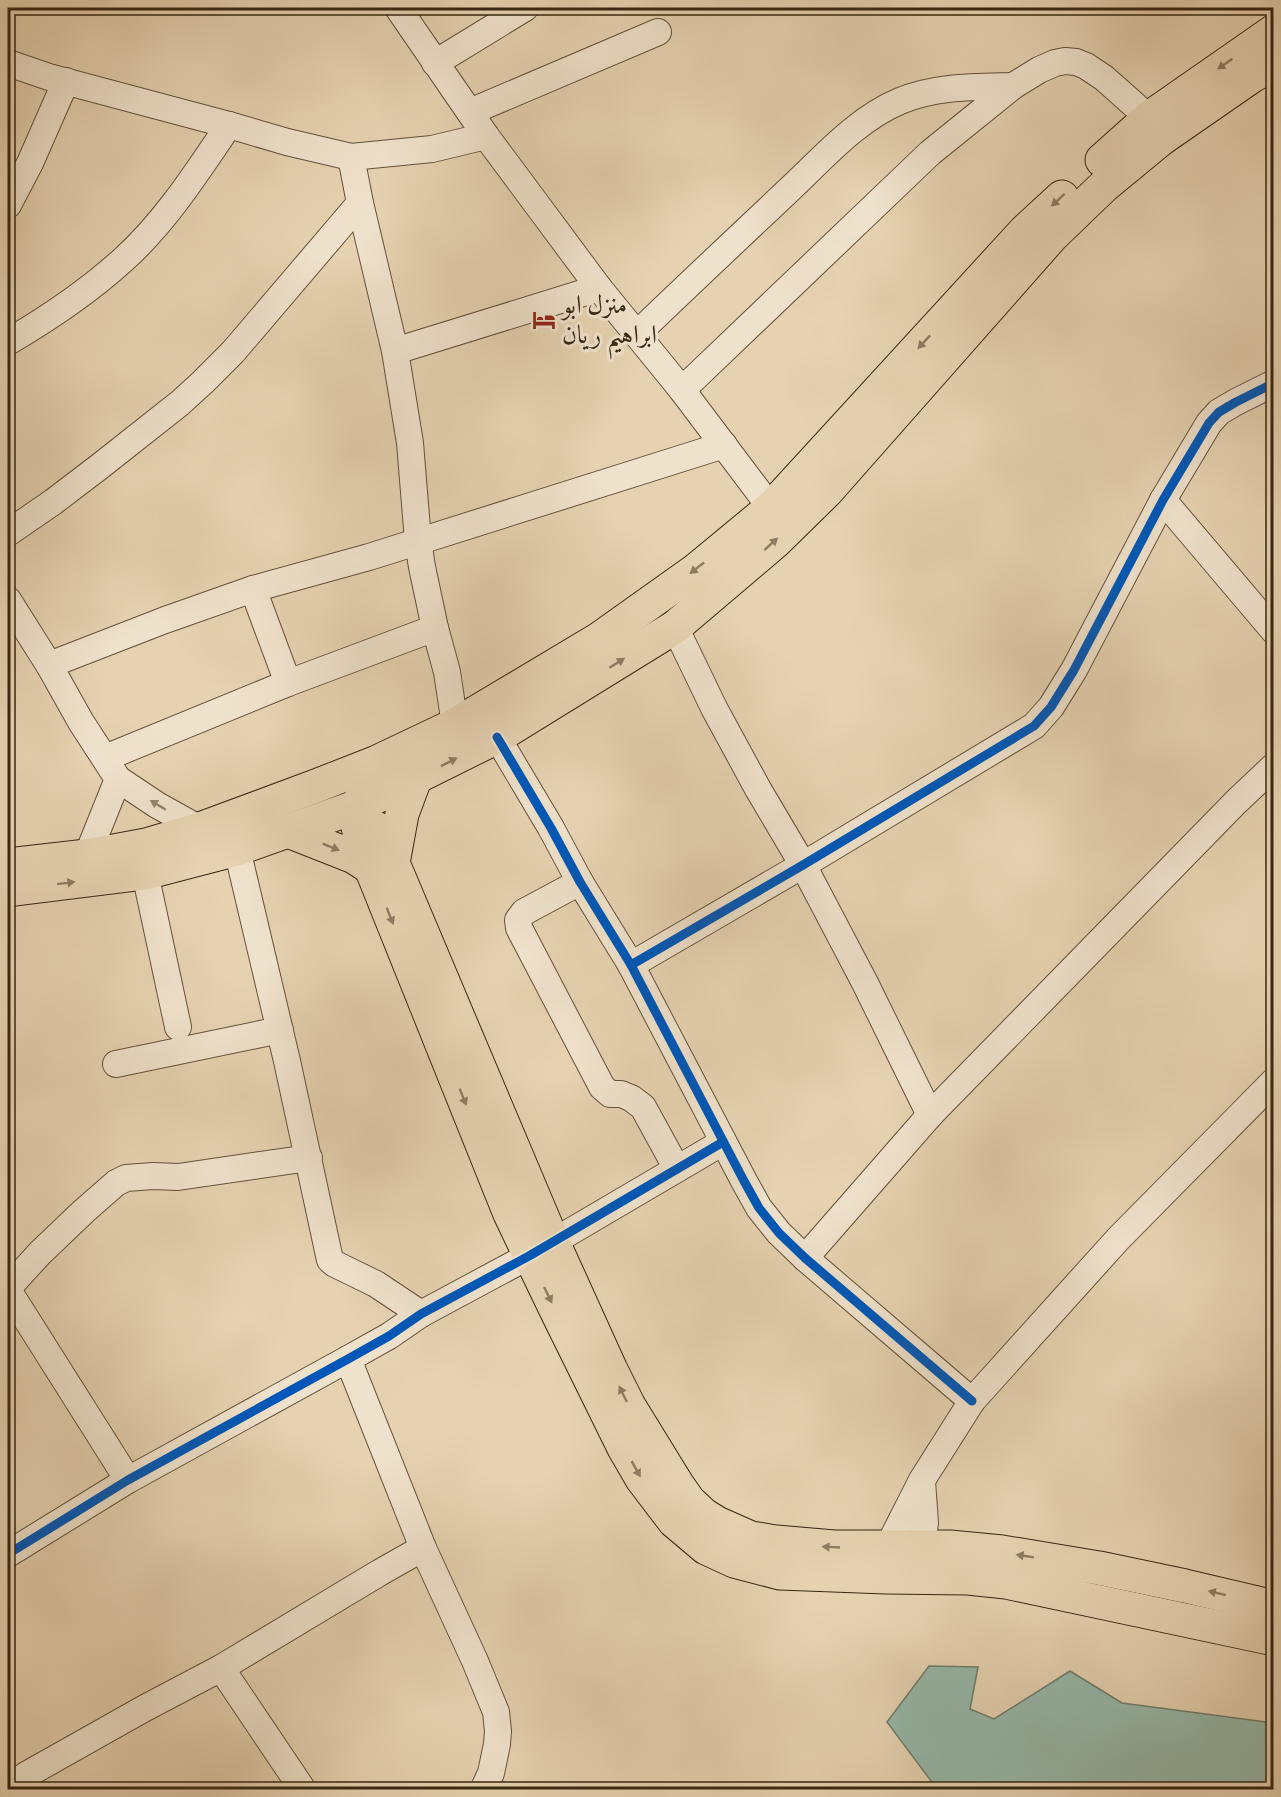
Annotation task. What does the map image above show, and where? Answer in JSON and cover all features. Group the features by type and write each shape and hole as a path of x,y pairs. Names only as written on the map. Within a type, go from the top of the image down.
{"main road":[{"path":"8,865 87,855 146,844 200,829 316,786 377,762 454,725 599,639 696,570 771,508 1025,231 1149,118 1274,31"},
{"path":"8,890 145,873 237,849 358,806 497,737 675,627 775,542 827,491 1052,236 1104,186 1161,139 1251,76 1274,64"},
{"path":"358,806 377,762"},
{"path":"382,866 415,779"},
{"path":"316,786 358,806 373,822 382,866 624,1448 642,1479 674,1521 706,1548 734,1562 780,1573 807,1575 887,1562 920,1562 973,1548 1089,1566 1274,1607"},
{"path":"288,831 382,866"},
{"path":"920,1562 968,1578 1006,1582 1274,1640"}],"street":[{"path":"435,63 525,8"},
{"path":"401,9 486,136 599,288 682,390 771,508"},
{"path":"470,112 658,32"},
{"path":"682,390 930,153 1013,86 1039,70 1065,61 1086,66 1104,78 1149,118"},
{"path":"8,63 287,142 351,157 432,149 486,136"},
{"path":"8,205 30,163 66,81"},
{"path":"637,333 841,141 884,108 903,99 932,91 1013,86"},
{"path":"8,342 63,309 125,258 187,188 228,125"},
{"path":"351,157 395,351 410,443 418,541 435,628 447,672 454,725"},
{"path":"8,533 90,474 203,382 233,352 360,203"},
{"path":"395,351 599,288"},
{"path":"631,965 1034,726 1051,707 1074,670 1163,500 1209,423 1219,412 1274,383"},
{"path":"49,665 165,620 254,589 369,557 724,445"},
{"path":"1163,500 1274,631"},
{"path":"254,589 288,683"},
{"path":"8,600 112,769 157,805 200,829"},
{"path":"675,627 758,789 803,865 930,1115"},
{"path":"87,855 112,769 288,683 435,628"},
{"path":"497,737 580,882 631,965 759,1208 779,1233 805,1258 972,1401"},
{"path":"805,1258 930,1115 1274,766"},
{"path":"237,849 309,1158 330,1260 376,1284 421,1314"},
{"path":"145,873 178,1026"},
{"path":"580,882 524,912 518,920 519,928 602,1087 610,1094 621,1094 631,1098 643,1107 677,1169"},
{"path":"116,1064 280,1030"},
{"path":"887,1562 922,1480 972,1401 1118,1239 1274,1081"},
{"path":"8,1554 128,1480 389,1336 421,1314 541,1249 723,1142"},
{"path":"128,1480 8,1289 40,1253 84,1210 116,1183 126,1178 137,1176 178,1178 309,1158"},
{"path":"348,1359 423,1548 496,1712 498,1744 491,1773 483,1790"},
{"path":"920,1562 925,1523 922,1480"},
{"path":"8,1789 26,1775 221,1668 423,1548"},
{"path":"221,1668 298,1787"}],"shaded area":[{"path":"929,1666 978,1667 970,1709 994,1719 1070,1671 1122,1703 1273,1723 1273,1789 937,1789 887,1722"}],"cycle path":[{"path":"631,965 1034,726 1051,707 1074,670 1163,500 1209,423 1219,412 1274,383"},
{"path":"497,737 580,882 631,965 759,1208 779,1233 805,1258 972,1401"},
{"path":"8,1554 128,1480 389,1336 421,1314 529,1256 723,1142"}],"place":[{"name":"منزل ابو ابراهيم ريان","path":"544,320"}]}
